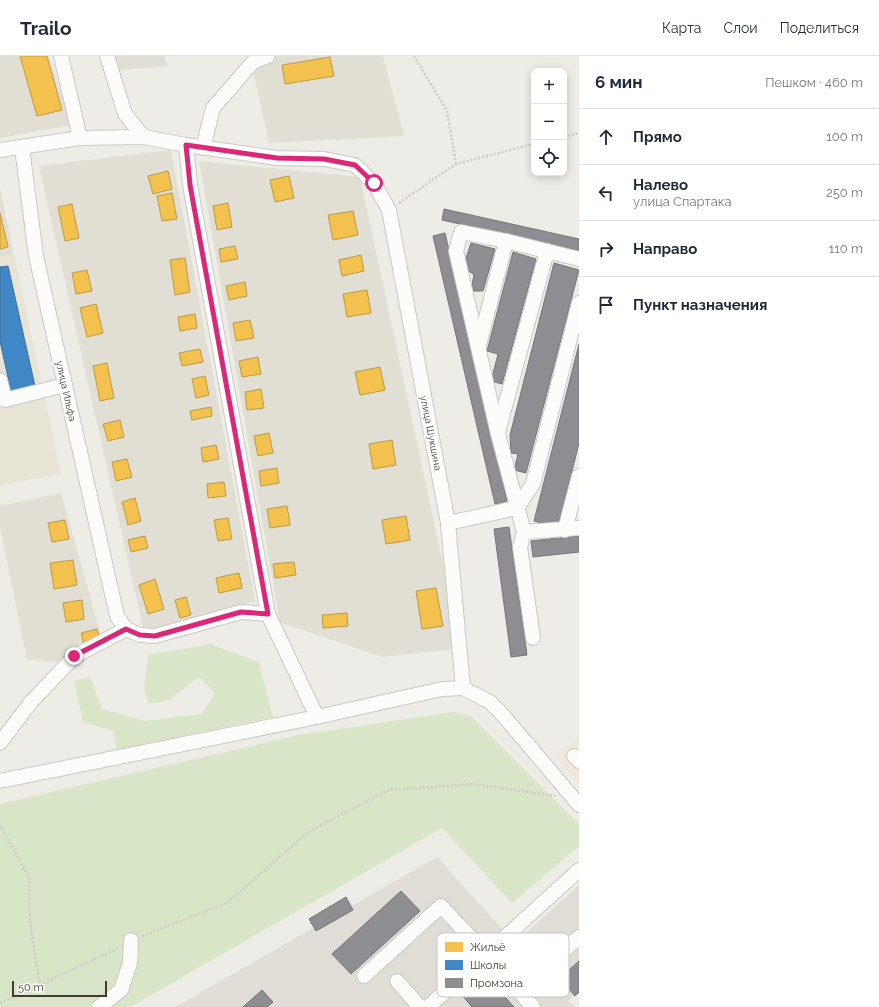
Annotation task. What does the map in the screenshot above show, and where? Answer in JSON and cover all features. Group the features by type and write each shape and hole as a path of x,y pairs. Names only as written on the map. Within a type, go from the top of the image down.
{"street":[{"path":"61,56 80,138"},
{"path":"107,56 125,114 144,137"},
{"path":"203,148 213,108 253,62 268,56"},
{"name":"улица Шукшина","path":"0,150 22,148 80,138 144,137 203,148 277,158 324,159 340,162 355,165 374,183 389,210 448,523 463,688"},
{"path":"186,145 190,185 268,614 317,717"},
{"name":"улица Ильфа","path":"22,148 36,256 117,616 126,629"},
{"path":"533,638 520,547 524,532 498,434 456,251 461,232 506,241 579,259"},
{"path":"478,347 506,241"},
{"path":"498,434 547,251"},
{"path":"448,523 518,508 533,484 579,303"},
{"path":"0,380 5,400 65,385"},
{"path":"524,532 572,529 579,476"},
{"path":"0,743 31,702 74,656 126,629 140,635 155,636 241,612 268,614"},
{"path":"0,781 317,717 442,689 463,688 490,702 502,714 576,802"},
{"path":"509,933 579,870"},
{"path":"364,976 441,906 466,933"},
{"path":"569,946 579,937"},
{"path":"99,1007 121,990 130,963 131,940"},
{"path":"397,981 420,1007"},
{"path":"428,1007 439,997"},
{"path":"524,997 533,1007"}],"path":[{"path":"414,56 447,112 456,164"},
{"path":"567,136 579,133"},
{"path":"389,210 456,164 531,145"},
{"path":"0,1003 119,948 131,940 227,903 308,832 389,790 474,784 576,802"},
{"path":"0,825 29,877 30,923 40,985"}],"shaded area":[{"path":"0,56 49,56 71,125 0,138"},
{"path":"113,56 164,56 168,66 118,70"},
{"path":"250,56 383,56 404,136 269,143"},
{"path":"171,150 255,601 144,632 39,166"},
{"path":"199,161 360,177 461,648 382,657 280,622"},
{"path":"0,189 14,254 0,257"},
{"path":"14,254 61,474 0,485 0,257"},
{"path":"61,493 102,639 61,662 27,660 0,527 0,506"},
{"path":"579,736 579,783 555,756"},
{"path":"437,857 506,933 437,933 437,997 569,997 569,933 526,933 579,885 579,991 568,1001 576,1007 175,1007"}],"green space":[{"path":"210,644 259,662 273,717 117,750 113,731 83,722 74,681 90,677 102,709 146,721 202,714 215,693 199,677 169,700 149,704 144,689 148,655"},
{"path":"454,712 471,716 579,824 579,846 512,903 442,828 130,1007 0,1007 0,804 299,735"}],"building: Жильё":[{"path":"20,56 47,56 62,110 37,116"},
{"path":"330,57 334,76 285,84 282,65"},
{"path":"168,171 172,189 153,194 148,176"},
{"path":"289,176 294,198 275,202 270,180"},
{"path":"172,193 177,219 162,221 157,196"},
{"path":"228,203 232,227 217,230 213,206"},
{"path":"72,204 79,238 65,241 58,207"},
{"path":"353,211 358,235 333,240 328,215"},
{"path":"0,213 8,247 0,249"},
{"path":"235,246 238,259 221,262 219,249"},
{"path":"361,255 364,271 342,276 339,260"},
{"path":"185,258 190,292 175,295 170,260"},
{"path":"87,270 92,291 76,294 72,273"},
{"path":"245,282 247,296 229,300 226,286"},
{"path":"367,290 371,313 347,317 343,294"},
{"path":"96,304 103,333 87,337 80,308"},
{"path":"195,314 197,328 180,331 178,317"},
{"path":"250,320 254,338 236,341 233,323"},
{"path":"200,349 203,362 182,366 179,353"},
{"path":"258,357 261,374 242,377 239,361"},
{"path":"107,363 114,398 100,401 93,366"},
{"path":"380,367 385,390 360,395 355,372"},
{"path":"205,376 209,395 196,398 192,379"},
{"path":"261,389 264,408 247,410 245,392"},
{"path":"211,407 212,416 192,420 190,411"},
{"path":"120,420 124,437 108,441 103,424"},
{"path":"269,433 273,453 258,456 254,436"},
{"path":"392,440 396,465 373,469 369,444"},
{"path":"216,445 219,459 203,462 201,448"},
{"path":"127,459 132,477 116,481 112,462"},
{"path":"277,468 279,483 261,486 259,471"},
{"path":"224,482 226,496 208,498 207,484"},
{"path":"135,498 141,521 128,525 122,502"},
{"path":"287,506 290,525 270,528 267,509"},
{"path":"406,516 410,540 386,544 382,520"},
{"path":"228,518 232,539 218,541 214,520"},
{"path":"65,520 69,539 52,542 48,523"},
{"path":"145,536 148,548 131,552 128,540"},
{"path":"73,560 77,585 54,589 50,563"},
{"path":"294,562 296,575 275,578 273,564"},
{"path":"239,573 242,588 219,593 216,578"},
{"path":"155,579 164,609 148,614 139,585"},
{"path":"436,588 443,626 422,629 416,591"},
{"path":"186,597 191,615 180,618 175,600"},
{"path":"82,600 84,619 66,622 63,603"},
{"path":"347,613 348,626 323,628 322,615"},
{"path":"97,629 100,640 84,644 81,633"}],"building: Школы":[{"path":"8,266 35,386 11,391 0,341 0,267"}],"building: Промзона":[{"path":"444,209 579,239 579,251 442,220"},
{"path":"445,233 507,501 495,504 433,236"},
{"path":"471,243 495,249 483,291 471,291 474,274 468,271 466,258"},
{"path":"513,252 536,259 502,384 491,381 498,354 487,351"},
{"path":"554,263 579,270 526,473 514,470 518,454 511,453 510,435"},
{"path":"579,344 579,443 558,527 534,521"},
{"path":"509,527 527,655 511,657 494,529"},
{"path":"579,536 579,552 533,557 531,541"},
{"path":"401,891 420,911 351,974 332,954"},
{"path":"346,897 353,910 316,931 309,919"},
{"path":"579,961 579,992 575,996 569,989 569,970"},
{"path":"262,990 273,1002 267,1007 243,1007"},
{"path":"464,997 505,997 514,1007 472,1007"}],"route":[{"path":"74,656 126,629 140,635 155,636 241,612 268,614 190,185 186,145 277,158 324,159 355,165 374,183"}]}
